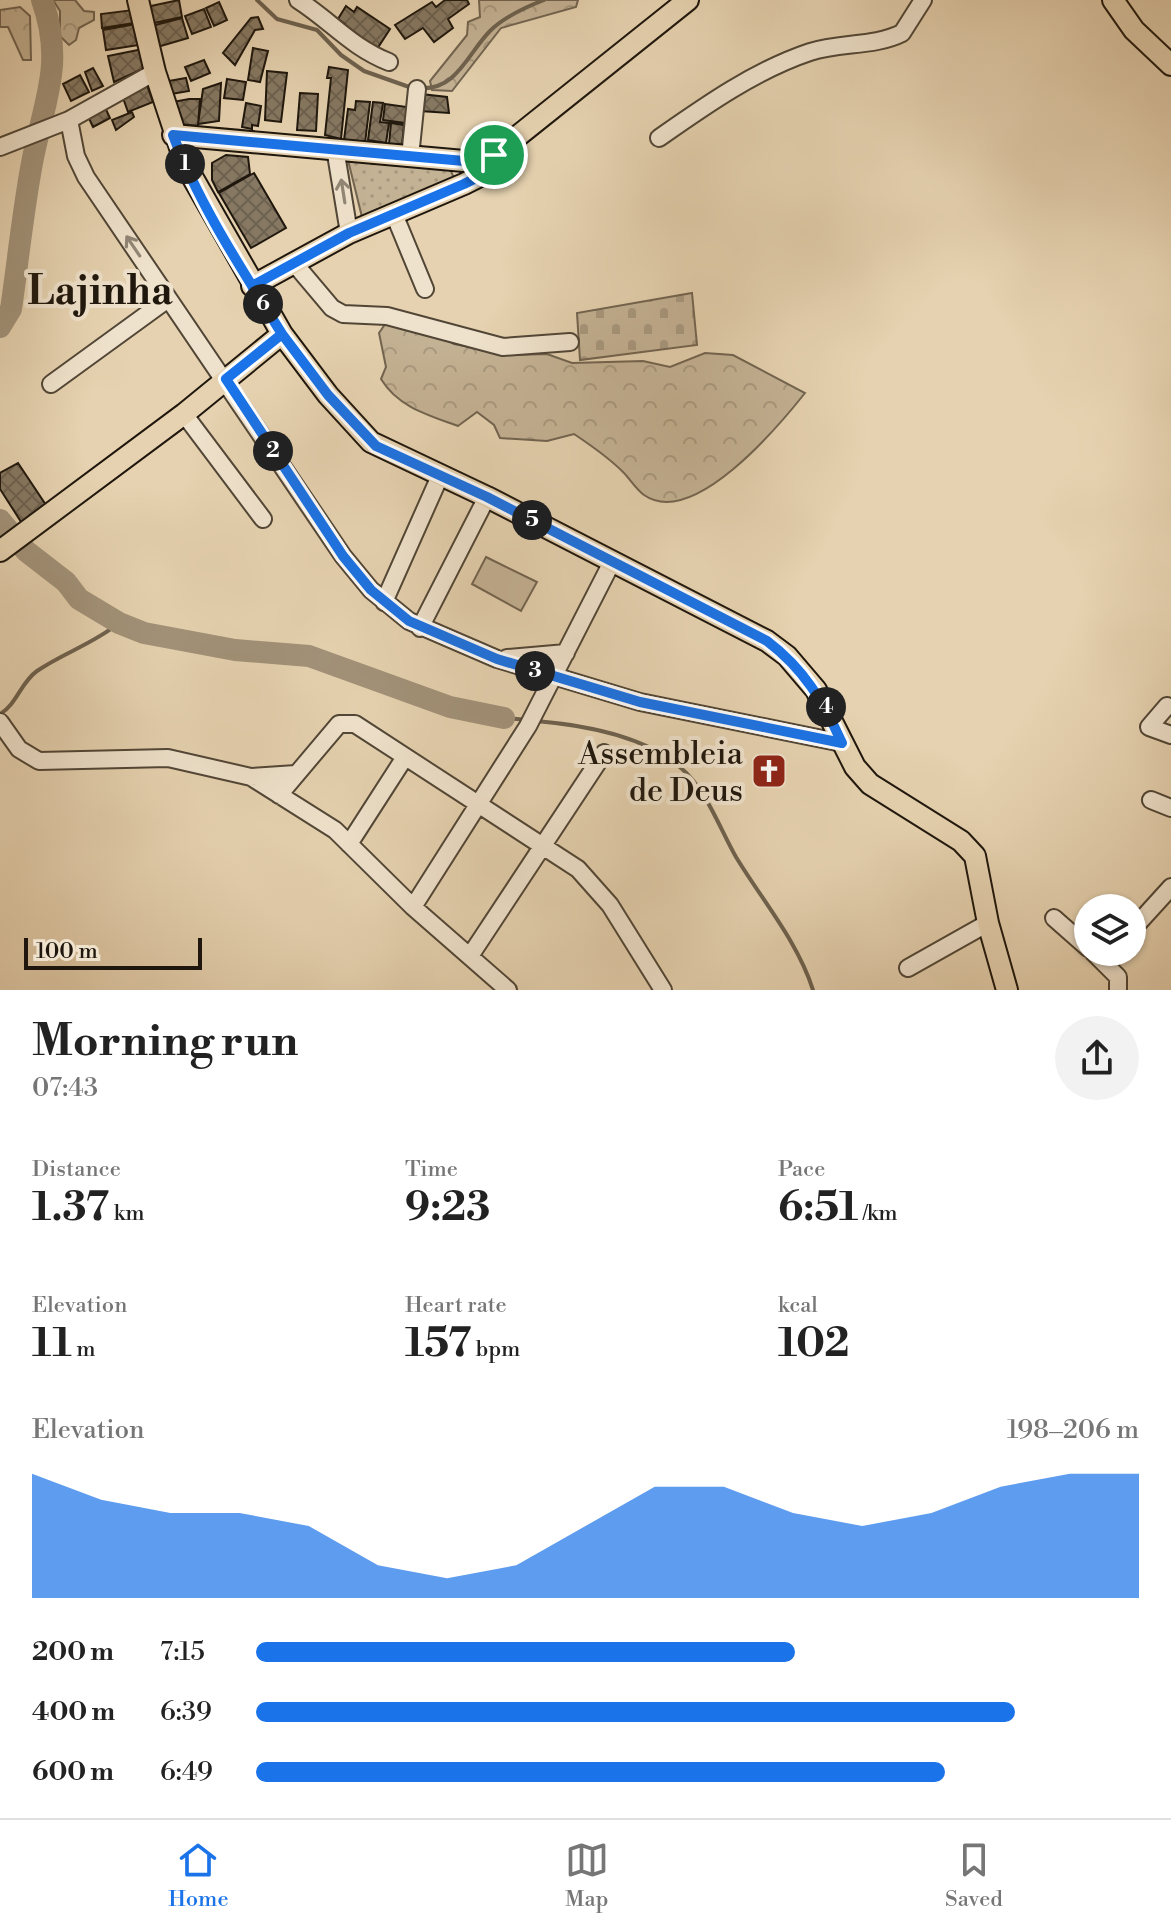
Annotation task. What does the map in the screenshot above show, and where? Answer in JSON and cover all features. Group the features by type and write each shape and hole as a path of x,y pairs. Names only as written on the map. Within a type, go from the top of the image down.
{"main road":[{"path":"138,0 173,135 186,166 252,286 282,334 328,395 371,442 487,497 767,641 787,656 816,690 842,743 870,784 969,847 979,866 988,923 1007,990"},
{"path":"252,286 349,233 476,178 494,155 688,0"},
{"path":"1113,0 1134,30 1171,65"},
{"path":"173,135 464,161 494,155"},
{"path":"464,161 476,178"},
{"path":"1,551 184,414 282,334"}],"street":[{"path":"298,0 354,46 389,62"},
{"path":"659,138 709,103 790,60 812,51 902,33 923,0"},
{"path":"0,147 65,122 155,72"},
{"path":"410,157 417,89"},
{"path":"65,122 86,177 226,379 343,556 384,602 420,628 497,659 640,702 842,743"},
{"path":"335,148 349,233"},
{"path":"394,214 425,289"},
{"path":"294,263 332,308 343,314 387,316 503,347 570,342"},
{"path":"51,384 168,299"},
{"path":"184,414 263,519"},
{"path":"384,602 440,476"},
{"path":"420,628 487,497"},
{"path":"413,907 528,726 612,562"},
{"path":"497,659 566,653"},
{"path":"1167,706 1149,727 1171,735"},
{"path":"0,722 19,749 39,761 168,758 251,777 296,774"},
{"path":"279,795 344,722 355,724 544,846 594,885 663,990"},
{"path":"470,956 604,753"},
{"path":"349,844 405,757"},
{"path":"251,777 335,830 413,907 508,990"},
{"path":"1151,800 1171,808"},
{"path":"1146,915 1171,887"},
{"path":"1054,918 1074,936"},
{"path":"908,968 988,923"},
{"path":"1110,966 1118,977 1118,990"}],"green space":[{"path":"53,0 75,0 84,11 94,12 94,20 79,28 76,40 69,45 60,36 60,11"},
{"path":"479,0 578,0 576,7 501,28 452,91 432,90 430,81 467,35 468,22 480,17"},
{"path":"20,7 30,16 31,60 23,60 8,27 0,27 0,10"},
{"path":"348,160 450,169 454,178 362,217"},
{"path":"692,293 697,345 580,360 577,313"},
{"path":"386,323 440,336 454,344 512,355 547,354 572,363 643,361 670,367 705,353 733,355 805,393 733,470 686,498 664,502 644,495 612,461 574,434 547,441 500,438 494,425 477,412 458,426 405,403 381,379 386,367 379,333"},
{"path":"486,557 537,582 521,611 472,584"}],"building":[{"path":"179,0 182,17 149,24 146,7"},
{"path":"445,0 467,0 469,4 448,19 453,28 434,42 423,28 405,39 395,25 432,2 436,7"},
{"path":"219,2 227,20 214,26 206,8"},
{"path":"346,6 354,12 357,7 390,29 377,49 343,27 345,24 338,19"},
{"path":"204,9 211,27 192,34 185,16"},
{"path":"133,10 134,23 102,28 101,14"},
{"path":"258,17 263,29 255,30 235,65 223,53 251,18"},
{"path":"182,18 188,38 154,48 148,27"},
{"path":"136,24 139,45 106,50 103,30"},
{"path":"253,48 268,51 260,82 248,80"},
{"path":"143,49 145,68 114,82 108,56"},
{"path":"204,60 210,73 191,81 185,67"},
{"path":"329,67 348,70 341,139 325,135 331,78 327,78"},
{"path":"93,68 103,86 92,91 85,72"},
{"path":"267,71 287,73 281,122 265,120"},
{"path":"80,75 89,92 71,101 63,84"},
{"path":"186,78 189,91 165,95 163,82"},
{"path":"227,79 246,82 243,100 224,98"},
{"path":"221,83 219,121 198,124 203,89"},
{"path":"144,85 153,102 128,112 122,95"},
{"path":"300,93 318,94 316,131 297,130"},
{"path":"421,94 447,97 449,113 420,111"},
{"path":"200,99 198,126 180,124 173,102"},
{"path":"356,101 370,102 365,143 344,140 348,109 355,110"},
{"path":"373,102 383,103 380,122 389,123 386,143 368,140"},
{"path":"103,103 110,118 93,127 86,112"},
{"path":"246,103 261,106 258,126 252,125 252,129 242,127"},
{"path":"385,104 407,107 405,123 383,120"},
{"path":"132,112 134,117 116,130 112,120"},
{"path":"391,123 404,125 402,145 389,144"},
{"path":"226,155 248,157 250,174 218,192 212,180 212,163"},
{"path":"254,173 286,228 251,248 219,193"},
{"path":"18,463 50,511 25,528 0,489 0,473"}],"waterway":[{"path":"0,327 11,309 29,181 50,82 52,44 42,0"},
{"path":"257,0 277,19 317,30 341,55 364,71 412,88"},
{"path":"421,88 433,87 453,77 496,26 544,0"},
{"path":"0,520 26,551 66,582 79,599 119,623 144,633 235,650 309,656 450,707 504,718"},
{"path":"0,714 11,705 37,671 119,623"},
{"path":"504,718 528,720"},
{"path":"536,721 574,725 632,740 681,768 705,798 736,857 789,938 813,990"}],"place":[{"name":"Assembleia de Deus","path":"769,771"}],"district":[{"name":"Lajinha","path":"100,290"}],"route":[{"path":"494,155 464,161 173,135 186,166 252,286 282,334 226,379 357,575 384,602 420,628 497,659 640,702 842,743 816,690 787,656 767,641 487,497 376,446 328,395 282,334 252,286 349,233 476,178 494,155"}]}
